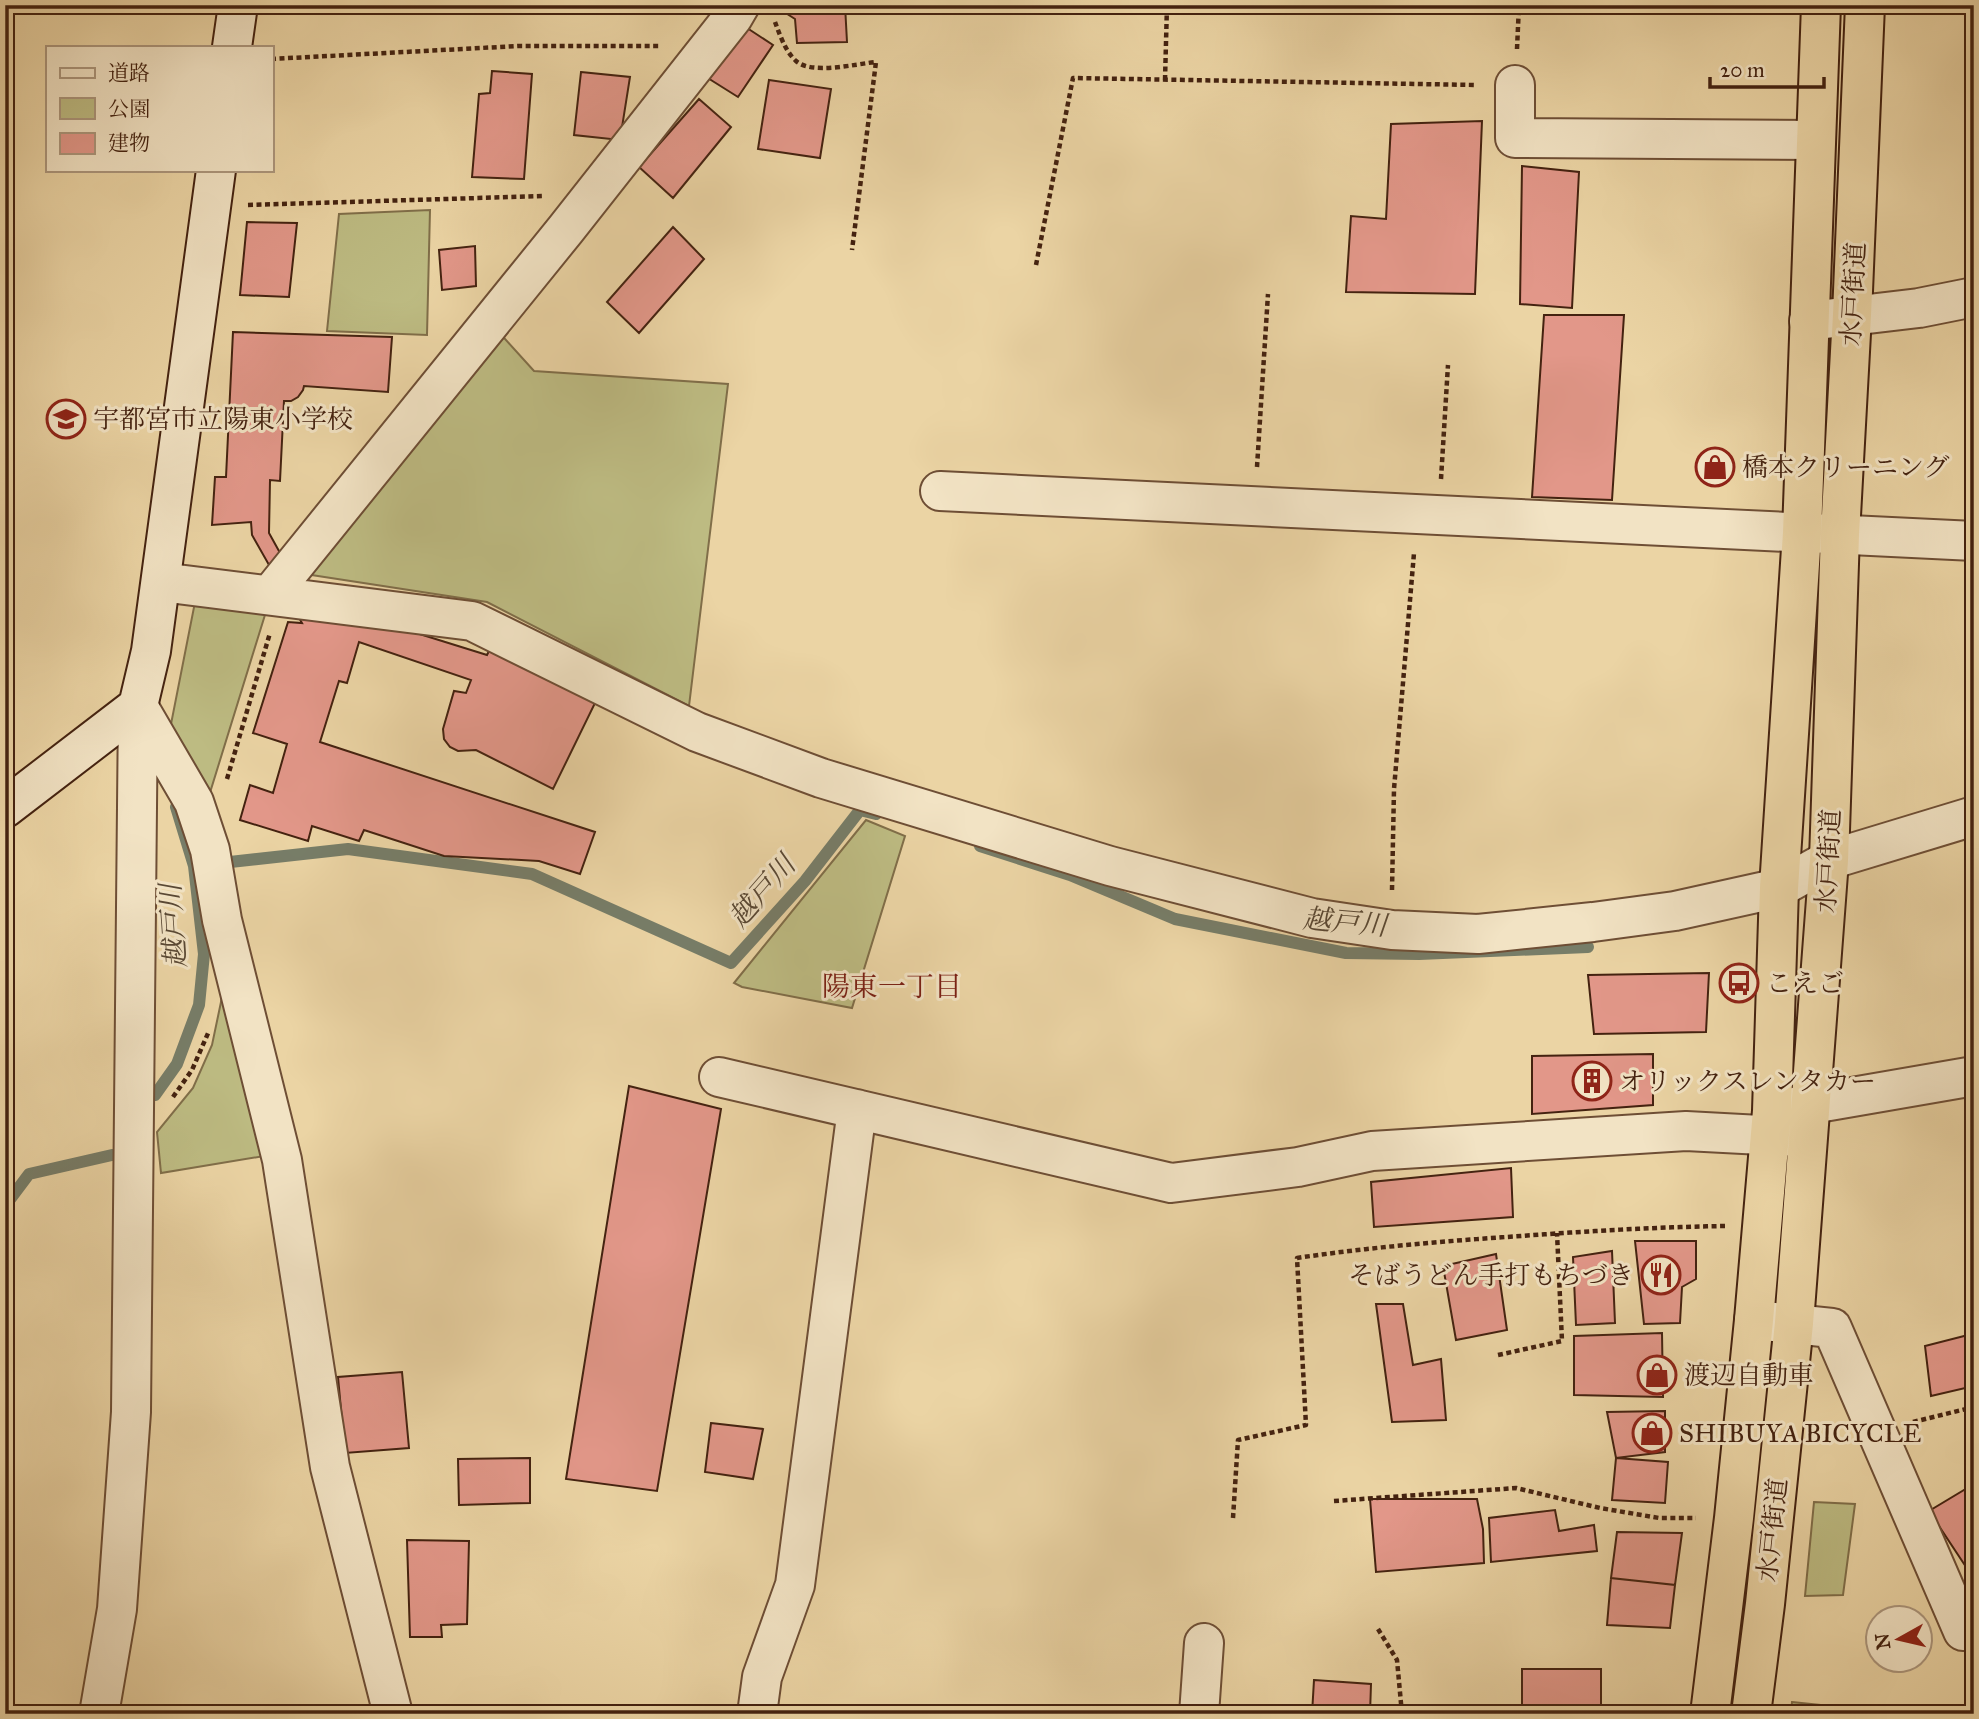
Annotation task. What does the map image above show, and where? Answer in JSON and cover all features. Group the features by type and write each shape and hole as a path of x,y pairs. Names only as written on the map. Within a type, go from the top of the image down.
{"highway":[{"name":"水戸街道","path":"1751,1714 1794,1323 1789,1122 1778,902 1802,533 1821,5"},
{"name":"水戸街道","path":"1710,1714 1734,1518 1761,1225 1789,1122 1829,860 1840,534 1865,5"}],"street":[{"path":"232,46 238,5"},
{"path":"276,596 711,46 756,11"},
{"path":"1515,85 1515,138 1816,140"},
{"path":"99,1714 117,1609 131,1412 138,706 151,651 216,172"},
{"path":"1809,321 1919,308 1974,297"},
{"path":"940,491 1974,541"},
{"path":"161,582 472,621 697,732 821,778 1110,866 1312,918 1392,930 1478,934 1778,902 1829,860 1974,816"},
{"path":"5,808 138,706"},
{"path":"138,706 194,802 206,836 222,920 282,1160 330,1467 393,1714"},
{"path":"719,1077 1171,1183 1298,1167 1372,1151 1789,1122 1974,1076"},
{"path":"757,1714 762,1677 795,1585 857,1109"},
{"path":"1754,1320 1832,1328 1970,1636"},
{"path":"1199,1714 1204,1643"}],"path":[{"path":"1165,79 1167,5"},
{"path":"756,11 794,60 804,67 876,62 852,250"},
{"path":"273,59 519,46 711,46"},
{"path":"1036,265 1073,78 1515,85"},
{"path":"211,207 593,194"},
{"path":"1254,506 1268,294"},
{"path":"1392,930 1394,789 1448,365"},
{"path":"206,836 216,817 276,596"},
{"path":"133,1147 161,1114 192,1070 209,1032 211,1020"},
{"path":"1233,1518 1238,1440 1306,1426 1297,1258 1557,1233 1648,1227 1761,1225"},
{"path":"1497,1355 1562,1341 1557,1233"},
{"path":"1877,1431 1974,1407"},
{"path":"1334,1501 1516,1488 1600,1508 1659,1518 1734,1518"},
{"path":"1378,1629 1397,1660 1402,1714"}],"green space":[{"path":"430,210 427,335 327,331 339,214"},
{"path":"497,330 534,371 728,384 689,706 487,602 305,574"},
{"path":"196,597 269,602 208,799 171,724"},
{"path":"866,820 905,836 852,1008 742,987 734,983"},
{"path":"225,970 270,1155 161,1173 157,1132 193,1088 212,1045"},
{"path":"1814,1502 1855,1504 1843,1595 1805,1596"},
{"path":"1792,1702 1839,1707 1838,1714 1791,1714"}],"building":[{"path":"781,5 845,5 847,42 797,43 795,19 781,10"},
{"path":"738,22 773,45 738,97 703,75"},
{"path":"492,71 532,74 524,179 472,177 479,94 490,93"},
{"path":"581,72 630,77 620,140 574,135"},
{"path":"769,80 831,89 820,158 758,149"},
{"path":"699,99 731,127 673,198 639,167"},
{"path":"1482,121 1475,294 1346,292 1351,216 1386,219 1391,124"},
{"path":"1522,166 1579,172 1572,308 1520,304"},
{"path":"247,222 297,223 289,297 240,295"},
{"path":"673,227 704,259 639,333 607,302"},
{"path":"475,246 476,286 442,290 439,250"},
{"path":"1544,315 1624,315 1612,500 1532,497"},
{"path":"233,332 392,337 388,392 304,386 298,397 284,401 280,481 270,480 269,533 315,616 381,622 487,655 491,647 596,701 553,789 476,750 458,751 450,747 444,739 443,729 454,691 466,693 471,680 359,642 347,683 339,681 320,742 595,832 580,874 539,861 444,856 364,830 359,841 312,826 308,841 240,820 250,785 273,793 287,744 253,733 288,622 302,623 252,535 251,522 212,525 215,477 226,477"},
{"path":"1709,973 1706,1032 1594,1034 1588,975"},
{"name":"オリックスレンタカー","path":"1653,1054 1653,1105 1532,1114 1532,1056"},
{"path":"629,1086 721,1109 657,1491 566,1479"},
{"path":"1511,1168 1513,1217 1374,1227 1371,1182"},
{"path":"1635,1241 1696,1241 1696,1279 1682,1287 1680,1323 1644,1324"},
{"path":"1612,1251 1615,1323 1576,1325 1573,1257"},
{"path":"1496,1254 1507,1330 1456,1340 1443,1266"},
{"path":"1376,1304 1403,1304 1413,1365 1441,1359 1446,1420 1392,1422"},
{"path":"1662,1333 1663,1397 1574,1395 1574,1336"},
{"path":"1968,1335 1974,1364 1974,1386 1931,1396 1925,1346"},
{"path":"402,1372 409,1448 345,1453 338,1377"},
{"path":"1665,1411 1665,1452 1616,1458 1607,1412"},
{"path":"711,1423 763,1429 753,1479 705,1472"},
{"path":"530,1458 530,1503 459,1505 458,1459"},
{"path":"1616,1458 1668,1462 1665,1503 1612,1500"},
{"path":"1974,1484 1974,1579 1929,1511"},
{"path":"1370,1499 1477,1499 1483,1529 1484,1563 1376,1572"},
{"path":"1555,1510 1559,1531 1594,1525 1597,1551 1491,1562 1489,1518"},
{"path":"1617,1532 1682,1533 1675,1585 1611,1578"},
{"path":"407,1540 469,1541 467,1624 441,1625 442,1637 410,1637"},
{"path":"1611,1578 1675,1585 1670,1628 1607,1625"},
{"path":"1522,1669 1601,1669 1601,1714 1522,1714"},
{"path":"1314,1680 1371,1684 1370,1714 1312,1714"}],"waterway":[{"path":"176,807 194,866"},
{"name":"越戸川","path":"155,1095 177,1064 199,1005 204,954 194,866 348,849 532,874 731,963 805,881 860,810 876,814"},
{"name":"越戸川","path":"980,846 1070,875 1175,919 1346,953 1419,954 1588,947"},
{"name":"越戸川","path":"5,1206 29,1174 112,1155"}],"place":[{"name":"宇都宮市立陽東小学校","path":"66,419"},
{"name":"橋本クリーニング","path":"1715,467"},
{"name":"こえご","path":"1739,983"},
{"name":"オリックスレンタカー","path":"1592,1081"},
{"name":"そばうどん手打もちづき","path":"1661,1275"},
{"name":"渡辺自動車","path":"1657,1375"},
{"name":"SHIBUYA BICYCLE","path":"1652,1433"}],"district":[{"name":"陽東一丁目","path":"892,986"}]}
